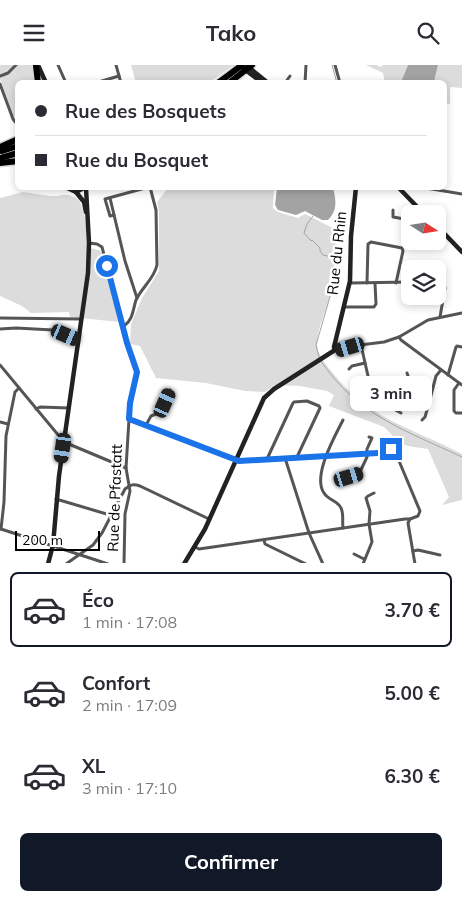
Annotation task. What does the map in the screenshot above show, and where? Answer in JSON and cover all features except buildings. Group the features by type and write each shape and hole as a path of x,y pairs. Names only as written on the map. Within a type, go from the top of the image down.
{"highway":[{"path":"36,65 38,80"},
{"path":"223,80 245,66"},
{"path":"232,80 245,66"},
{"path":"0,147 15,140"},
{"path":"0,151 15,147"},
{"path":"0,157 15,154"},
{"path":"0,163 15,161"}],"main road":[{"path":"36,65 43,80"},
{"path":"245,66 260,80"},
{"path":"245,66 264,80"},
{"path":"72,190 76,192 84,202 88,216"},
{"path":"76,192 81,190"},
{"path":"48,563 53,545 56,499 88,273 90,243 86,190"},
{"name":"Rue du Rhin","path":"335,350 334,347 350,283 351,236 356,190"},
{"path":"401,190 415,205"},
{"path":"446,235 462,252"},
{"path":"184,563 195,547 209,519 264,398 274,389 335,350"}],"street":[{"path":"0,76 8,73 16,65"},
{"path":"58,65 65,80"},
{"path":"116,65 120,80"},
{"path":"305,80 306,65"},
{"path":"335,65 339,80"},
{"path":"105,80 119,76"},
{"path":"287,80 290,76"},
{"path":"0,84 15,122"},
{"path":"137,298 125,261 114,215 107,198 138,190"},
{"path":"124,326 131,317 137,298 155,272 157,265 156,210 151,190"},
{"path":"441,190 462,193"},
{"path":"393,210 393,217 401,218"},
{"path":"367,283 368,244 371,242 402,248 396,283"},
{"name":"Rue de Pfastatt","path":"90,243 102,247 137,372 130,403 126,467 129,485 124,563"},
{"path":"350,283 401,283"},
{"path":"344,307 374,307 376,305 375,283"},
{"path":"440,317 442,305"},
{"path":"335,350 384,342 399,337 421,323 462,313"},
{"path":"0,318 81,319"},
{"path":"0,329 53,330 78,340"},
{"path":"399,337 459,383"},
{"path":"362,345 370,379 429,403"},
{"path":"448,375 456,347 458,345 462,347"},
{"path":"349,369 352,366 366,363"},
{"path":"0,365 64,442 126,467"},
{"path":"422,420 425,417 436,376 441,369"},
{"path":"404,393 410,379 407,373"},
{"path":"462,379 454,390 454,411 462,413"},
{"path":"19,388 15,392 6,436 5,476 0,529 108,563"},
{"path":"388,406 395,389"},
{"path":"146,425 150,416 161,412 170,390"},
{"path":"375,397 401,413"},
{"path":"267,459 293,403 307,401 320,408 298,457"},
{"path":"36,409 69,407"},
{"path":"129,419 236,460 326,456 394,449 420,511 419,515 410,519 343,527 199,549 195,547"},
{"path":"343,420 326,456 321,476 322,490 327,497 339,504 343,527"},
{"path":"0,422 8,424"},
{"path":"349,477 359,474 367,457 372,438 370,437"},
{"path":"286,458 309,533 323,563"},
{"path":"0,476 5,476"},
{"path":"66,563 89,548 97,539 129,485 134,484 209,519"},
{"path":"354,554 364,561 372,542 369,524 370,511 366,498 374,493"},
{"path":"56,499 110,515"},
{"path":"410,519 408,523 415,563"},
{"path":"264,540 265,544 296,562 306,563"},
{"path":"413,551 418,550 440,555"}],"shaded area":[{"path":"0,65 33,65 36,80 15,80 15,116 13,115 0,79"},
{"path":"131,65 234,65 213,80 135,80"},
{"path":"366,65 381,67 383,65 408,65 402,80 384,80 383,73"},
{"path":"408,65 438,65 434,80 402,80"},
{"path":"438,65 462,65 462,88 450,87 450,104 447,104 447,80 435,80"},
{"path":"166,190 274,190 273,208 278,212 298,218 305,214 337,230 335,277 317,339 319,353 332,372 362,402 392,421 462,454 462,500 442,505 449,497 428,449 400,443 384,427 329,406 334,395 327,391 300,386 275,385 265,392 245,391 206,383 156,378 140,346 130,344 131,324 142,298 159,271 159,212 157,202"},
{"path":"277,190 333,190 335,209 328,220 322,220 305,211 296,215 278,210 275,205"},
{"path":"23,192 50,196 66,195 78,199 85,216 87,247 101,251 120,322 70,317 69,312 31,313 22,306 0,296 0,198"}],"waterway":[{"path":"332,65 336,80"},
{"path":"313,216 307,224 304,233 320,248 323,255 332,257 337,264 334,283 316,345 319,357"},
{"path":"321,361 335,380 367,408 402,429 462,457"}],"route":[{"path":"107,266 127,343 136,365 136,380 130,403 129,419 239,461 378,453 391,449"}]}
